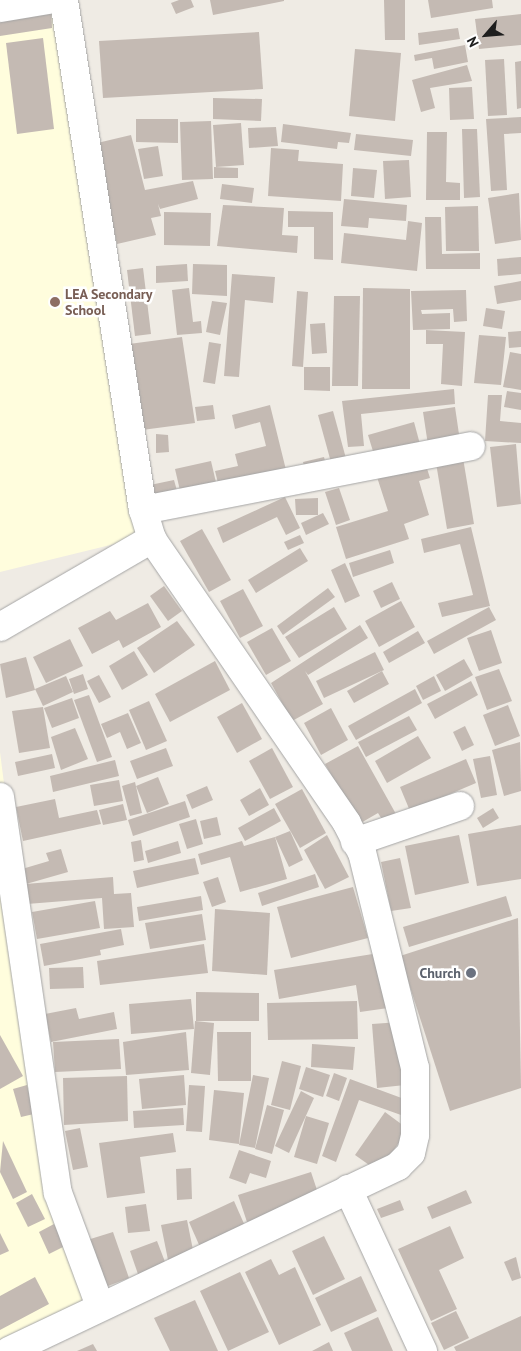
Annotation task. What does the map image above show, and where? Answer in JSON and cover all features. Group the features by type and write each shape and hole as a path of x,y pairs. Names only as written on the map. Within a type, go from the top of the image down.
{"street":[{"path":"0,8 48,0"},
{"path":"9,1351 100,1306 398,1166 411,1153 415,1135 415,1068 362,853 346,822 152,539 142,510 64,0"},
{"path":"142,510 471,446"},
{"path":"0,627 152,539"},
{"path":"0,797 58,1193 100,1306"},
{"path":"355,842 460,806"},
{"path":"348,1189 422,1351"}],"shaded area":[{"name":"LEA Secondary School","path":"64,0 143,537 0,572 0,8"},
{"path":"0,752 51,1154 99,1298 0,1346"}],"building":[{"path":"179,0 191,0 194,7 176,14 171,3"},
{"path":"210,0 284,0 284,1 213,15"},
{"path":"384,0 405,0 405,40 385,40"},
{"path":"428,0 492,0 493,8 431,18"},
{"path":"51,6 52,28 0,36 0,15"},
{"path":"521,14 521,45 479,49 475,19"},
{"path":"458,28 460,39 419,45 418,33"},
{"path":"259,32 263,89 103,98 99,41"},
{"path":"43,38 54,129 17,134 6,43"},
{"path":"465,45 468,62 434,69 432,58 415,61 414,55"},
{"path":"355,49 401,53 395,121 349,116"},
{"path":"504,59 507,115 488,116 485,60"},
{"path":"521,61 521,108 517,109 515,62"},
{"path":"467,65 472,81 430,88 435,108 421,112 412,80"},
{"path":"472,87 474,119 450,120 449,88"},
{"path":"213,98 262,99 261,121 213,119"},
{"path":"521,117 521,133 504,134 507,190 491,191 486,119"},
{"path":"136,119 178,119 178,143 136,142"},
{"path":"211,121 213,179 182,180 180,122"},
{"path":"241,123 244,165 216,167 213,125"},
{"path":"283,124 351,133 349,143 338,142 337,149 281,142"},
{"path":"276,127 278,146 249,148 248,128"},
{"path":"462,129 477,129 480,197 464,198"},
{"path":"427,132 447,132 446,182 460,183 460,200 426,200"},
{"path":"356,134 413,140 411,156 354,150"},
{"path":"131,135 145,190 193,181 198,199 160,209 158,204 161,216 151,218 156,235 117,244 93,144"},
{"path":"158,146 163,176 144,179 138,149"},
{"path":"271,148 299,150 298,161 343,164 341,201 268,196"},
{"path":"409,160 411,197 385,199 383,161"},
{"path":"214,167 238,168 238,178 214,178"},
{"path":"353,168 377,170 374,198 351,196"},
{"path":"222,184 254,188 252,203 220,199"},
{"path":"519,193 521,240 495,244 488,198"},
{"path":"344,199 407,205 406,221 369,218 368,228 341,226"},
{"path":"223,205 284,208 282,235 298,236 297,253 217,246"},
{"path":"478,206 479,251 446,251 445,207"},
{"path":"288,211 333,212 333,260 314,259 314,227 288,227"},
{"path":"164,212 211,213 210,246 164,245"},
{"path":"425,217 441,217 442,254 480,253 480,269 426,269"},
{"path":"408,221 422,223 417,271 341,263 344,233 406,240"},
{"path":"521,257 521,274 498,276 497,259"},
{"path":"187,264 188,281 156,283 156,266"},
{"path":"193,264 227,265 227,296 192,294"},
{"path":"143,268 151,334 135,336 127,270"},
{"path":"232,274 275,277 273,303 245,300 239,377 224,376"},
{"path":"521,281 521,300 497,304 494,286"},
{"path":"189,288 193,322 201,321 202,333 177,335 172,290"},
{"path":"363,288 410,289 410,389 362,389"},
{"path":"466,290 467,321 454,322 453,309 421,310 422,314 450,313 450,329 413,330 411,291"},
{"path":"297,291 308,292 303,367 292,366"},
{"path":"334,296 360,296 358,386 332,386"},
{"path":"212,301 227,303 220,335 206,332"},
{"path":"486,308 505,311 502,329 483,326"},
{"path":"325,323 327,353 312,354 310,324"},
{"path":"426,330 465,332 462,386 441,384 443,344 426,344"},
{"path":"521,331 521,347 509,348 508,332"},
{"path":"479,335 506,337 501,385 474,383"},
{"path":"182,337 195,423 142,430 129,344"},
{"path":"209,342 221,344 215,384 203,382"},
{"path":"510,352 521,354 521,390 503,387"},
{"path":"304,367 330,367 330,391 304,390"},
{"path":"454,389 455,404 361,414 364,446 348,447 342,401"},
{"path":"507,391 521,393 521,410 504,407"},
{"path":"488,395 502,395 500,421 521,423 521,443 485,441"},
{"path":"213,405 215,419 197,421 195,407"},
{"path":"270,405 287,474 220,491 215,471 238,466 235,454 266,446 260,422 235,429 232,415"},
{"path":"455,407 460,441 428,445 423,412"},
{"path":"333,411 347,462 332,466 318,415"},
{"path":"414,422 421,448 376,461 368,435"},
{"path":"156,434 168,435 169,452 156,453"},
{"path":"516,444 521,504 497,507 490,447"},
{"path":"462,452 474,524 447,529 435,457"},
{"path":"324,457 327,468 306,474 303,462"},
{"path":"424,459 430,478 419,481 429,515 404,524 409,539 346,559 336,527 388,511 376,474"},
{"path":"211,461 218,491 182,499 175,469"},
{"path":"174,480 179,498 154,504 150,485"},
{"path":"339,488 350,520 336,525 325,492"},
{"path":"285,497 300,528 286,535 277,517 223,543 217,528"},
{"path":"318,498 318,515 296,515 295,499"},
{"path":"323,513 329,524 306,535 301,523"},
{"path":"471,527 490,606 442,617 438,603 473,595 460,544 424,553 421,539"},
{"path":"202,529 231,580 209,592 180,541"},
{"path":"300,535 304,543 288,550 284,542"},
{"path":"300,548 308,561 256,593 248,580"},
{"path":"390,550 394,563 353,577 349,563"},
{"path":"345,563 360,596 345,603 331,570"},
{"path":"392,582 400,599 381,608 373,591"},
{"path":"164,586 182,611 168,621 150,596"},
{"path":"328,588 335,597 283,635 277,626"},
{"path":"243,589 263,626 240,638 220,601"},
{"path":"401,601 415,627 379,647 365,621"},
{"path":"148,603 161,627 123,648 119,640 92,654 78,628 110,611 116,620"},
{"path":"334,607 347,629 299,658 285,637"},
{"path":"489,607 496,620 434,654 427,641"},
{"path":"177,621 195,645 154,673 137,648"},
{"path":"360,625 368,638 308,675 305,671 323,704 292,721 271,683"},
{"path":"272,628 291,661 266,675 247,642"},
{"path":"491,630 502,663 479,671 467,638"},
{"path":"418,631 425,643 389,663 383,652"},
{"path":"70,639 83,666 46,683 33,657"},
{"path":"134,651 148,675 122,690 109,666"},
{"path":"375,652 384,670 324,698 316,681"},
{"path":"26,657 35,690 6,698 0,664"},
{"path":"464,659 473,675 445,691 436,675"},
{"path":"215,661 230,690 170,722 155,694"},
{"path":"499,669 512,701 487,710 475,677"},
{"path":"382,671 389,684 354,703 347,691"},
{"path":"83,674 88,689 74,694 69,679"},
{"path":"99,675 111,697 99,703 87,681"},
{"path":"66,676 73,692 43,706 35,689"},
{"path":"434,676 441,691 423,700 416,686"},
{"path":"471,681 478,695 435,719 427,704"},
{"path":"415,689 422,703 356,740 348,726"},
{"path":"89,695 112,757 97,762 74,700"},
{"path":"72,698 79,718 52,728 44,708"},
{"path":"149,701 167,741 146,750 129,710"},
{"path":"242,703 262,739 237,753 217,717"},
{"path":"508,705 520,736 495,746 483,715"},
{"path":"43,707 50,748 19,753 12,711"},
{"path":"331,708 348,740 321,755 304,723"},
{"path":"128,713 141,743 127,749 120,732 107,738 101,724"},
{"path":"409,716 417,730 366,757 358,742"},
{"path":"465,726 474,745 462,751 453,732"},
{"path":"75,728 88,759 61,770 51,737"},
{"path":"418,736 431,758 387,783 375,761"},
{"path":"520,742 521,791 504,796 492,750"},
{"path":"358,746 396,814 383,821 378,813 359,824 325,764"},
{"path":"166,748 173,766 137,779 130,761"},
{"path":"272,748 293,787 270,799 249,761"},
{"path":"52,754 55,768 18,776 15,762"},
{"path":"490,756 497,795 481,798 473,759"},
{"path":"466,759 476,783 410,811 400,787"},
{"path":"115,760 119,776 53,792 50,776"},
{"path":"158,777 169,804 147,813 136,786"},
{"path":"119,780 123,801 94,806 90,785"},
{"path":"135,782 142,813 130,816 122,786"},
{"path":"207,786 213,800 192,809 186,795"},
{"path":"260,788 269,805 249,816 240,800"},
{"path":"302,789 326,833 300,848 275,804"},
{"path":"55,799 59,818 97,810 101,824 23,841 16,807"},
{"path":"185,801 190,817 133,836 128,820"},
{"path":"123,804 127,820 103,825 99,810"},
{"path":"274,808 281,821 245,841 238,828"},
{"path":"493,808 499,818 483,828 477,818"},
{"path":"217,817 221,835 204,839 200,821"},
{"path":"196,819 203,844 187,849 179,824"},
{"path":"521,825 521,879 477,886 468,834"},
{"path":"290,831 303,860 289,867 275,837"},
{"path":"327,835 349,877 325,889 304,850"},
{"path":"459,835 469,883 415,895 405,846"},
{"path":"275,837 287,879 240,892 230,857 201,865 198,854 242,841 244,846"},
{"path":"141,840 144,860 134,862 131,842"},
{"path":"178,841 181,853 148,863 145,851"},
{"path":"61,849 68,872 26,884 22,869 49,861 46,853"},
{"path":"195,858 199,874 137,888 133,871"},
{"path":"400,858 411,908 391,911 381,862"},
{"path":"315,874 319,887 262,906 258,893"},
{"path":"113,877 114,894 131,893 134,927 104,929 102,898 27,904 25,884"},
{"path":"218,877 226,902 212,907 203,882"},
{"path":"353,887 368,938 291,958 277,907"},
{"path":"201,896 203,910 139,921 137,907"},
{"path":"506,896 512,916 409,947 403,927"},
{"path":"95,901 100,928 37,939 32,912"},
{"path":"215,909 270,913 267,975 212,971"},
{"path":"202,914 206,940 150,949 145,923"},
{"path":"518,918 521,1088 450,1111 400,956"},
{"path":"121,929 124,945 100,950 101,955 44,966 40,944"},
{"path":"204,944 208,973 100,985 97,961"},
{"path":"385,952 395,1007 360,1012 356,985 279,999 274,970"},
{"path":"83,967 84,988 50,989 49,968"},
{"path":"196,992 259,993 259,1021 196,1021"},
{"path":"191,999 194,1029 131,1034 129,1004"},
{"path":"357,1001 358,1039 268,1040 267,1003"},
{"path":"76,1008 79,1019 114,1012 117,1029 51,1042 45,1014"},
{"path":"195,1021 214,1023 210,1075 191,1073"},
{"path":"400,1022 405,1085 377,1088 372,1024"},
{"path":"186,1032 189,1070 126,1075 123,1042"},
{"path":"217,1032 251,1032 251,1081 218,1081"},
{"path":"0,1035 23,1076 0,1089"},
{"path":"119,1039 121,1069 55,1072 53,1042"},
{"path":"312,1044 355,1047 353,1070 311,1067"},
{"path":"282,1061 301,1066 290,1110 271,1105"},
{"path":"306,1067 330,1075 323,1097 299,1089"},
{"path":"334,1073 347,1078 339,1101 326,1096"},
{"path":"184,1075 186,1105 142,1109 139,1079"},
{"path":"253,1075 269,1078 255,1148 239,1145"},
{"path":"127,1076 128,1121 64,1125 63,1078"},
{"path":"350,1079 407,1100 401,1115 359,1100 336,1162 322,1156"},
{"path":"27,1085 34,1114 21,1117 13,1089"},
{"path":"189,1085 205,1086 202,1132 186,1131"},
{"path":"214,1090 244,1093 239,1144 209,1140"},
{"path":"301,1091 314,1098 289,1153 275,1146"},
{"path":"267,1105 284,1110 272,1154 255,1149"},
{"path":"183,1108 184,1125 134,1128 133,1111"},
{"path":"385,1112 408,1129 379,1172 355,1155"},
{"path":"306,1116 329,1123 317,1164 294,1157"},
{"path":"80,1128 88,1167 73,1170 65,1131"},
{"path":"173,1133 176,1152 140,1157 145,1193 107,1198 99,1143"},
{"path":"3,1141 27,1192 13,1199 0,1172"},
{"path":"239,1150 271,1161 266,1178 250,1173 246,1184 229,1178"},
{"path":"191,1168 192,1199 177,1200 176,1169"},
{"path":"311,1172 320,1199 247,1222 238,1195"},
{"path":"466,1190 472,1203 432,1219 427,1207"},
{"path":"32,1194 45,1219 28,1227 16,1203"},
{"path":"400,1200 404,1210 381,1218 377,1209"},
{"path":"234,1201 245,1226 200,1247 189,1222"},
{"path":"146,1204 150,1231 128,1233 125,1207"},
{"path":"187,1220 194,1255 168,1260 161,1225"},
{"path":"54,1224 65,1246 49,1254 39,1232"},
{"path":"450,1226 464,1258 439,1270 457,1309 431,1321 398,1249"},
{"path":"113,1232 129,1278 100,1289 84,1241"},
{"path":"0,1233 9,1251 0,1255"},
{"path":"324,1236 345,1279 313,1295 292,1251"},
{"path":"157,1241 167,1267 139,1277 130,1251"},
{"path":"516,1257 521,1278 512,1281 504,1262"},
{"path":"271,1259 279,1275 295,1267 321,1325 279,1345 245,1272"},
{"path":"240,1272 269,1332 228,1351 200,1291"},
{"path":"361,1276 377,1311 331,1332 315,1298"},
{"path":"35,1277 49,1304 0,1330 0,1296"},
{"path":"195,1300 218,1351 170,1351 154,1318"},
{"path":"456,1311 469,1338 444,1350 431,1323"},
{"path":"521,1316 521,1351 456,1351 454,1347"},
{"path":"378,1317 393,1351 352,1351 344,1333"},
{"path":"329,1342 333,1351 312,1351"},
{"path":"93,1344 97,1351 77,1351"}],"place":[{"name":"LEA Secondary School","path":"55,302"},
{"name":"Church","path":"471,973"}]}
